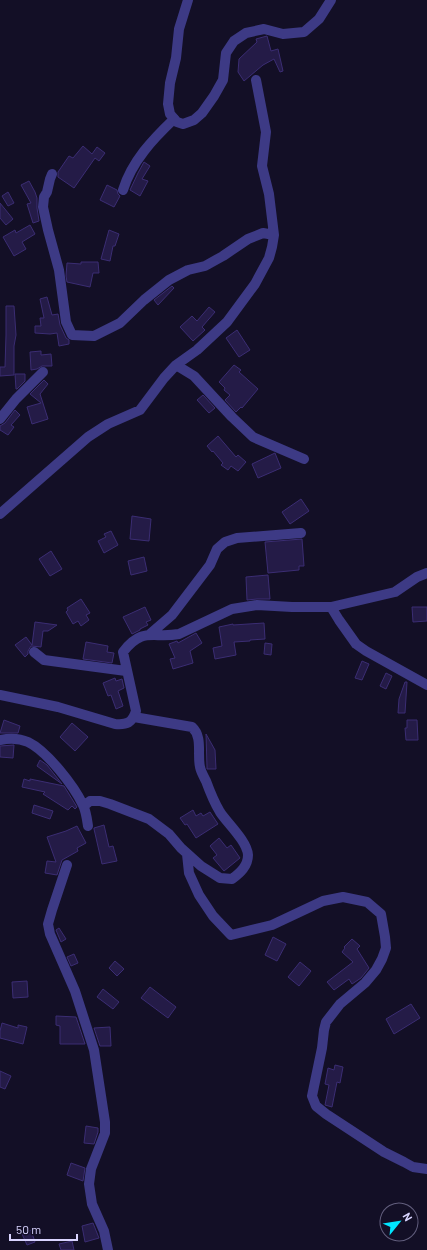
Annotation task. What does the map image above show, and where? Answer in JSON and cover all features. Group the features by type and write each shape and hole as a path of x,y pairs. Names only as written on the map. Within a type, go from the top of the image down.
{"street":[{"path":"188,0 179,29 176,58 170,83 168,104 170,114 177,122 183,124 194,120 202,113 214,96 223,80 226,53 234,41 246,33 264,30 283,34 304,32 319,20 331,0"},
{"path":"0,514 88,437 108,424 140,410 164,378 176,365 197,350 227,322 255,284 268,258 274,235 269,194 262,166 266,132 256,80"},
{"path":"123,190 140,156 160,132 174,119"},
{"path":"52,174 44,197 43,207 59,270 66,322 72,335 94,336 120,322 144,300 170,280 188,270 205,266 248,239 263,233 274,235"},
{"path":"176,365 194,376 253,437 304,459"},
{"path":"0,419 16,399 43,372"},
{"path":"150,634 172,615 210,565 217,549 225,542 237,538 301,534"},
{"path":"0,695 58,707 115,724 129,722 134,717 136,710 126,671 123,652 130,642 150,634 170,636 179,634 232,609 257,605 331,607 395,592 417,577 427,573"},
{"path":"331,607 356,644 366,652 427,685"},
{"path":"34,652 44,660 126,671"},
{"path":"84,806 90,802 100,801 149,819 164,830 201,866 220,878 232,879 241,872 246,864 248,854 240,838 214,803 200,768 198,735 196,730 192,727 134,717"},
{"path":"0,740 18,739 37,748 65,776 84,806 88,826"},
{"path":"187,854 189,873 199,895 214,916 231,935 272,925 323,901 343,897 367,902 381,914 386,948 382,959 376,970 365,983 340,1004 326,1022 312,1096 313,1101 321,1111 384,1152 413,1167 427,1169"},
{"path":"67,865 48,924 52,939 75,991 94,1050 105,1122 105,1133 91,1169 89,1184 92,1204 104,1231 108,1250"}],"building":[{"path":"267,36 271,51 278,49 283,71 280,72 274,59 263,65 244,81 238,72 239,59 257,42 256,39"},
{"path":"83,146 92,154 97,147 105,153 99,161 95,158 74,188 58,177 58,172 69,156 73,158"},
{"path":"144,162 150,166 142,179 148,181 140,196 130,190"},
{"path":"29,181 37,198 39,221 33,223 27,204 31,203 21,185"},
{"path":"107,185 117,190 120,196 114,207 100,200"},
{"path":"8,192 14,203 8,206 2,196"},
{"path":"0,203 13,219 6,225 0,218"},
{"path":"30,225 35,234 22,242 26,249 14,256 3,237 15,230 16,233"},
{"path":"109,230 119,234 115,246 113,246 110,261 101,259"},
{"path":"81,262 98,262 99,273 93,273 90,287 67,282 67,263 81,264"},
{"path":"172,286 174,288 158,305 154,300"},
{"path":"47,297 52,315 58,314 60,325 66,338 69,340 69,344 59,346 57,333 35,333 35,326 41,326 40,318 44,318 40,299"},
{"path":"6,306 14,306 16,335 14,346 14,375 0,376 0,367 5,367"},
{"path":"209,307 215,312 202,327 205,330 193,341 180,327 192,316 197,321"},
{"path":"237,330 250,350 239,357 226,338"},
{"path":"41,351 41,355 51,354 52,366 42,366 31,370 30,352"},
{"path":"234,365 241,370 239,372 258,389 242,408 241,407 236,412 225,400 230,395 224,390 225,388 219,382"},
{"path":"15,374 25,374 25,381 17,389 16,389"},
{"path":"44,380 48,384 40,394 48,419 32,424 27,407 41,403 30,394"},
{"path":"203,395 215,408 209,413 197,400"},
{"path":"15,410 20,415 11,425 14,427 8,435 0,430 0,426 5,423"},
{"path":"218,436 236,457 238,455 246,462 238,471 231,466 228,470 221,465 223,463 207,446"},
{"path":"275,453 281,468 258,478 252,464"},
{"path":"301,499 309,511 290,524 282,512"},
{"path":"132,516 151,519 149,541 130,539"},
{"path":"111,531 118,545 104,553 98,541 106,537 104,534"},
{"path":"302,539 304,566 299,566 299,570 268,573 265,542"},
{"path":"51,551 62,569 50,576 39,559"},
{"path":"144,557 147,571 131,575 128,561"},
{"path":"268,575 270,599 247,600 246,577"},
{"path":"81,599 90,613 86,615 89,620 81,626 78,621 73,624 66,612 68,610 67,608"},
{"path":"145,607 151,620 146,622 148,625 132,634 123,617"},
{"path":"412,607 427,607 427,621 413,622"},
{"path":"35,622 57,625 48,631 43,631 41,647 31,646 25,657 15,645 26,637 32,645"},
{"path":"264,623 265,639 234,642 236,655 215,659 213,648 222,646 219,627 233,624"},
{"path":"196,633 202,643 190,651 193,663 173,669 170,659 175,658 169,644 177,641 178,643"},
{"path":"86,642 108,646 107,652 114,653 112,663 83,659"},
{"path":"265,643 272,644 271,655 264,654"},
{"path":"362,661 369,664 362,680 355,678"},
{"path":"386,673 392,676 386,689 380,686"},
{"path":"115,678 116,681 122,679 124,688 118,691 123,706 116,709 111,695 108,696 103,683"},
{"path":"405,682 407,682 405,713 398,713 399,699"},
{"path":"4,720 20,726 18,733 0,733"},
{"path":"407,720 417,720 418,740 406,740 405,728 407,728"},
{"path":"72,723 88,737 75,751 60,737"},
{"path":"206,734 215,750 216,769 207,769"},
{"path":"14,745 13,758 0,757 0,746"},
{"path":"40,760 47,765 62,784 37,766"},
{"path":"24,779 64,786 77,807 75,809 72,806 68,810 43,794 45,792 22,787"},
{"path":"34,805 53,811 50,819 32,813"},
{"path":"193,810 196,816 201,813 203,816 210,812 218,824 196,838 187,824 185,825 180,818"},
{"path":"104,825 109,847 113,846 117,861 102,864 94,828"},
{"path":"77,826 86,843 77,848 78,851 62,860 57,875 45,873 47,861 56,862 47,837"},
{"path":"219,838 227,848 231,845 240,858 224,871 213,858 217,855 210,846"},
{"path":"59,928 66,939 61,942 56,930"},
{"path":"273,937 286,944 277,961 265,955"},
{"path":"352,939 360,946 357,949 369,968 361,978 352,984 349,979 334,990 327,982 353,962 342,952 345,948 344,947"},
{"path":"74,954 78,963 71,966 67,957"},
{"path":"115,961 124,969 117,976 109,968"},
{"path":"300,962 311,971 299,986 288,977"},
{"path":"27,981 28,997 13,998 12,982"},
{"path":"150,987 176,1007 168,1018 141,998"},
{"path":"103,989 119,1002 113,1009 97,997"},
{"path":"411,1004 420,1018 394,1034 386,1019"},
{"path":"56,1016 76,1017 85,1044 60,1044 60,1026 56,1025"},
{"path":"2,1023 18,1028 18,1025 27,1027 23,1044 0,1038"},
{"path":"110,1027 111,1046 100,1046 94,1028"},
{"path":"335,1065 343,1067 340,1083 337,1082 332,1107 325,1105 329,1085 325,1084 328,1068 334,1070"},
{"path":"0,1071 11,1076 5,1089 0,1087"},
{"path":"86,1126 98,1128 94,1144 84,1143"},
{"path":"71,1163 85,1168 83,1181 67,1175"},
{"path":"93,1223 99,1238 85,1242 82,1226"},
{"path":"31,1230 35,1242 27,1245 22,1234"},
{"path":"72,1241 74,1250 61,1250 59,1244"}]}
